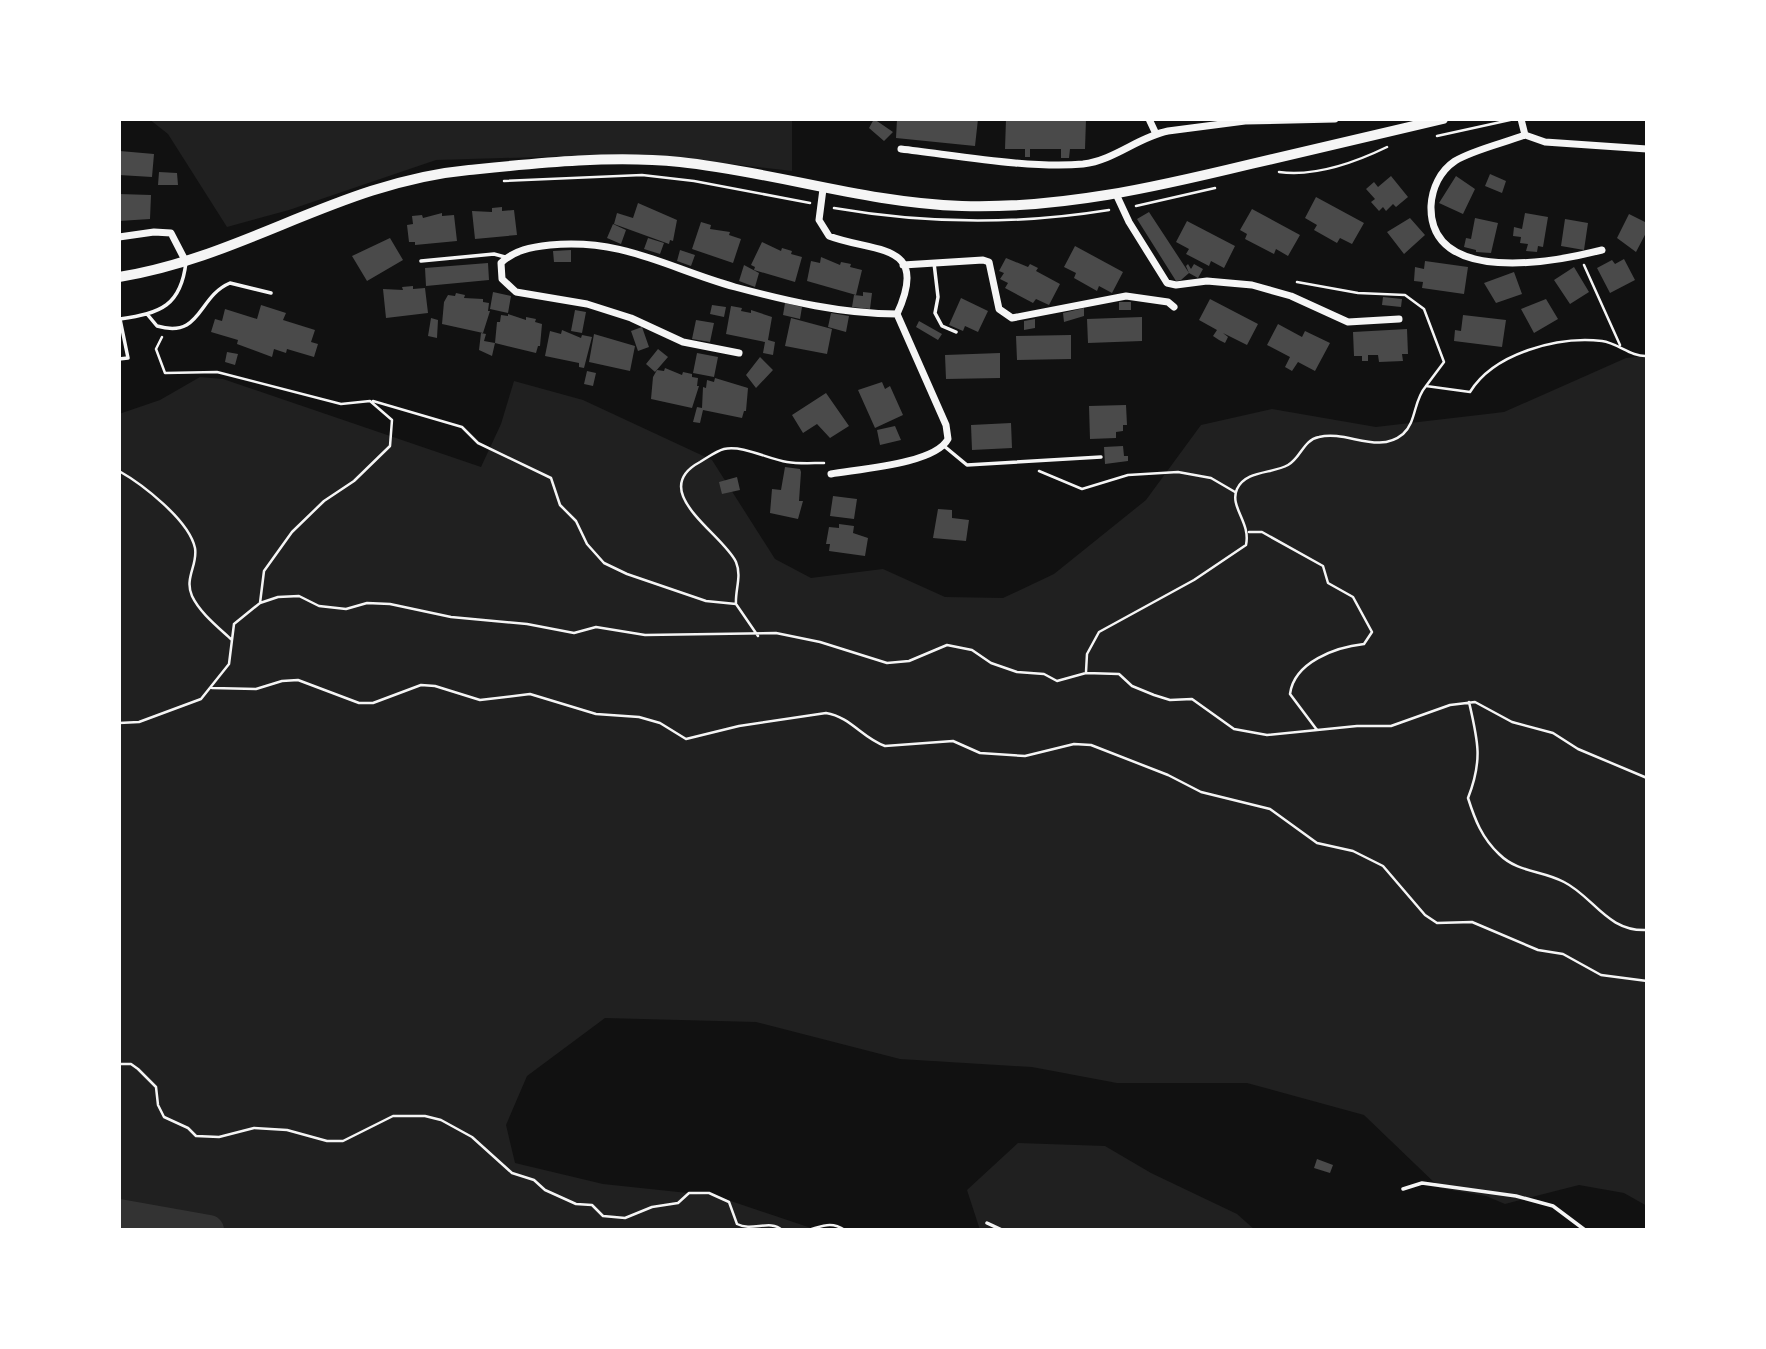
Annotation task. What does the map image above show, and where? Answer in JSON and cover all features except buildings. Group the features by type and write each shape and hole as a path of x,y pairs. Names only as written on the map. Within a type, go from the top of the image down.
{"main road":[{"path":"119,277 186,262 364,191 451,172 613,160 669,161 823,190 916,204 965,206 1056,202 1115,194 1404,123 1444,119"}],"street":[{"path":"1149,119 1156,134"},
{"path":"901,149 1084,164 1112,156 1156,134 1245,121 1335,119"},
{"path":"1521,119 1525,135"},
{"path":"1602,250 1580,256 1527,262 1469,258 1447,246 1434,225 1432,199 1445,170 1464,156 1525,135 1545,142 1647,149"},
{"path":"823,190 819,220 829,236 882,248 903,265 907,288 897,314 946,425 948,439 944,446 921,457 831,474"},
{"path":"1115,194 1167,283 1176,285 1207,281 1252,285 1291,296 1348,322 1399,319"},
{"path":"119,237 154,232 171,233 186,262"},
{"path":"739,353 683,342 631,318 587,304 516,292 507,286 499,272 507,257 522,250 554,245 615,247 672,263 736,287 842,311 897,314"},
{"path":"903,265 983,260 989,262 999,309 1012,318 1126,296 1168,302 1174,307"}],"lane":[{"path":"421,261 494,254 507,257"},
{"path":"119,359 128,358 120,319 147,314 175,301 184,281 186,262"},
{"path":"934,263 938,297 934,313 942,326 956,332"},
{"path":"147,314 157,326 166,329 192,324 210,296 230,283 246,284 271,293"},
{"path":"944,446 967,465 1101,457"},
{"path":"1403,1189 1422,1184 1517,1196 1553,1206 1585,1230"},
{"path":"987,1223 1002,1230"}],"path":[{"path":"1580,256 1621,347"},
{"path":"1086,673 1087,654 1099,632 1194,580 1246,545 1249,532 1237,507 1235,492 1241,483 1254,474 1277,471 1294,462 1302,448 1315,437 1335,435 1378,444 1392,440 1403,433 1412,420 1415,405 1444,362 1431,322 1416,301 1405,295 1358,293 1297,282"},
{"path":"166,329 156,349 165,373 217,372 341,404 370,401 462,427 478,443 551,478 560,505 576,521 587,544 604,563 627,574 706,601 736,604"},
{"path":"1426,386 1470,392 1486,372 1524,352 1560,341 1603,341 1637,356 1647,356"},
{"path":"260,603 264,570 286,540 324,501 354,481 390,446 392,421 370,401"},
{"path":"758,636 736,604 739,578 735,561 728,549 699,522 680,484 690,467 723,449 788,462 839,464 842,472"},
{"path":"1029,463 1057,480 1082,489 1128,475 1178,472 1211,478 1235,492"},
{"path":"119,471 158,498 189,535 195,547 195,559 188,580 191,595 202,611 232,640"},
{"path":"1249,532 1262,532 1323,566 1328,583 1353,597 1372,632 1364,644 1346,646 1310,663 1292,680 1290,694 1317,730"},
{"path":"119,723 139,722 201,699 229,664 234,624 260,603 278,597 299,596 319,606 332,608 346,609 368,603 390,604 451,617 527,624 573,633 596,627 645,635 662,632 758,636 776,634 820,642 887,663 909,661 947,645 972,650 991,663 1017,672 1044,674 1057,681 1086,673 1119,674 1132,686 1154,695 1170,700 1192,699 1234,729 1267,735 1391,726 1450,705 1475,702 1497,711 1512,722 1553,733 1578,749 1647,778"},
{"path":"212,688 256,689 282,681 298,680 359,703 373,703 421,685 449,689 480,700 530,694 596,714 639,717 660,723 686,739 739,726 826,713 839,715 875,742 885,746 953,741 980,753 1025,756 1074,744 1091,745 1168,775 1201,792 1270,810 1317,843 1353,851 1383,866 1425,915 1437,923 1472,922 1538,950 1563,954 1601,975 1647,981"},
{"path":"1469,702 1480,752 1477,776 1468,798 1477,826 1492,847 1515,867 1564,882 1597,911 1618,923 1638,930 1647,930"},
{"path":"119,1064 131,1064 138,1069 156,1087 158,1105 164,1117 196,1136 219,1137 254,1128 287,1130 327,1141 343,1141 393,1116 425,1116 441,1119 472,1137 512,1173 534,1180 545,1190 576,1204 592,1205 603,1216 625,1218 652,1207 678,1203 689,1193 709,1193 729,1202 737,1224 747,1229 774,1225 782,1230"},
{"path":"808,1230 821,1224 836,1224 845,1230"}],"shaded area":[{"path":"149,119 792,119 792,171 643,154 436,160 289,210 227,227 168,134"},
{"path":"1647,356 1647,1206 1624,1193 1579,1185 1505,1204 1486,1196 1440,1188 1364,1115 1247,1083 1117,1083 1032,1067 900,1059 756,1022 605,1018 527,1076 506,1125 515,1163 603,1184 716,1196 817,1230 119,1230 119,414 160,400 200,377 223,379 481,467 501,424 514,381 583,400 712,460 775,559 811,578 883,569 945,597 1003,598 1054,574 1146,500 1201,425 1272,409 1376,427 1504,412 1626,358"},
{"path":"1018,1143 1105,1146 1151,1173 1237,1214 1255,1230 980,1230 967,1190"}],"waterway":[{"path":"119,1214 209,1230"}]}
